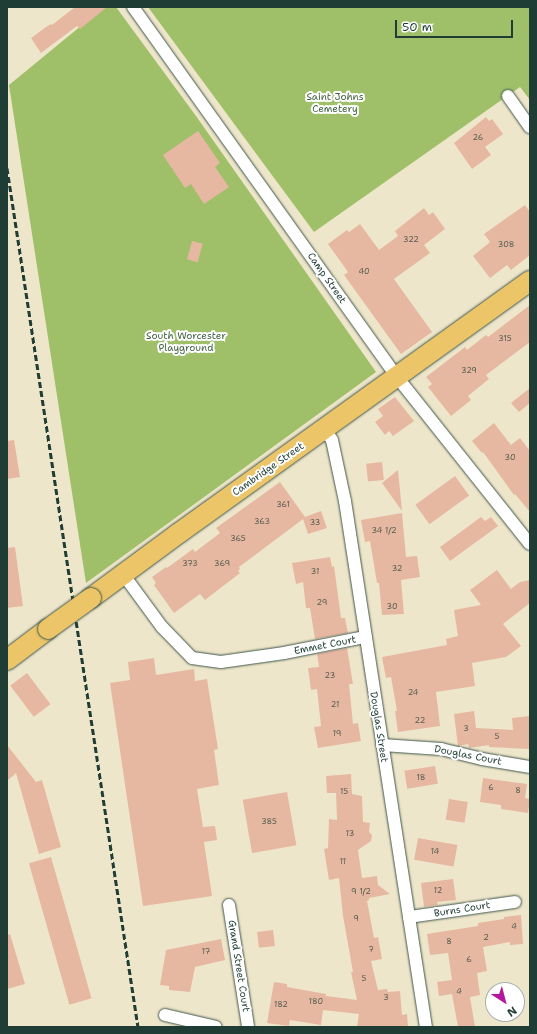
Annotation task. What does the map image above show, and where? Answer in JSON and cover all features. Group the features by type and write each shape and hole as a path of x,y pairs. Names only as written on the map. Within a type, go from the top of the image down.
{"main road":[{"name":"Cambridge Street","path":"7,660 123,574 530,281"}],"street":[{"name":"Camp Street","path":"133,7 397,377 530,544"},
{"path":"508,96 530,127"},
{"name":"Douglas Street","path":"325,429 332,440 342,486 426,1027"},
{"name":"Emmet Court","path":"123,574 162,627 192,658 221,662 284,653 365,637"},
{"name":"Douglas Court","path":"382,745 441,749 482,759 530,767"},
{"name":"Burns Court","path":"409,917 515,902"},
{"name":"Grand Street Court","path":"229,905 248,1027"},
{"path":"165,1015 216,1027"}],"green space":[{"name":"South Worcester Playground","path":"104,7 116,7 196,116 376,372 86,583 9,85"},
{"name":"Saint Johns Cemetery","path":"148,7 530,7 530,100 520,87 314,232"}],"building":[{"path":"75,7 107,7 80,29 77,26 41,53 31,38 46,27 51,24 52,25"},
{"path":"486,117 489,121 492,119 503,134 485,147 491,155 472,169 454,143"},
{"path":"198,131 220,163 215,167 229,187 204,204 191,184 185,188 163,155"},
{"path":"525,205 530,212 530,255 511,270 507,265 490,278 473,256 490,242 484,234"},
{"path":"424,208 429,215 433,212 445,229 424,245 430,253 394,279 432,332 401,354 344,275 348,272 328,244 347,230 349,232 360,224 379,250 398,236 395,231"},
{"path":"192,241 203,244 198,262 187,259"},
{"path":"530,305 530,342 486,375 489,379 468,396 471,400 451,416 428,387 432,384 426,377 465,347 467,350 486,335 488,337"},
{"path":"530,388 530,403 519,412 511,403"},
{"path":"395,397 414,421 393,436 389,431 385,435 375,422 383,416 378,409"},
{"path":"494,423 511,445 520,438 530,451 530,512 515,494 514,495 483,452 482,453 472,441"},
{"path":"14,440 20,477 7,479 7,441"},
{"path":"382,462 384,480 368,482 366,464"},
{"path":"398,470 402,511 382,483"},
{"path":"455,476 469,495 429,524 415,505"},
{"path":"280,482 305,517 321,511 327,528 308,534 303,519 239,567 240,569 238,571 240,573 205,600 200,594 174,613 154,585 156,583 152,577 193,549 195,552 220,533 216,528"},
{"path":"402,513 406,557 417,556 420,577 401,580 404,614 382,615 379,583 377,583 370,541 365,542 361,520"},
{"path":"481,517 485,521 491,517 498,526 450,561 440,547"},
{"path":"15,547 23,606 7,608 7,548"},
{"path":"330,557 332,567 334,566 341,618 345,618 348,633 315,639 310,608 306,608 303,582 296,584 292,563"},
{"path":"497,570 511,589 520,582 530,580 530,603 503,624 521,646 506,657 472,663 475,686 436,692 440,726 398,732 395,711 397,711 391,677 386,678 382,657 447,645 446,639 458,636 454,610 481,605 470,590"},
{"path":"347,648 353,684 349,684 353,724 358,723 361,741 318,748 314,727 321,726 317,689 311,690 308,668 319,667 317,654"},
{"path":"154,658 156,675 194,669 195,681 207,679 218,749 214,750 219,785 197,789 203,827 215,826 217,840 204,842 212,896 143,906 110,683 130,680 128,662"},
{"path":"27,673 50,704 34,717 10,686"},
{"path":"474,711 476,728 513,730 512,718 530,716 530,749 489,747 489,745 469,748 468,744 458,746 454,714"},
{"path":"7,745 36,782 42,780 61,847 39,854 16,773 7,781"},
{"path":"435,766 438,784 407,789 404,771"},
{"path":"351,774 352,794 362,796 363,822 370,823 369,832 372,835 371,841 358,850 362,878 377,876 378,885 390,894 369,898 367,901 374,938 378,937 382,959 371,961 378,990 387,989 388,992 400,991 402,1015 407,1014 408,1027 357,1027 359,1014 323,1010 321,1025 290,1020 289,1026 267,1023 274,982 287,984 287,987 326,994 326,996 357,1000 351,972 353,972 343,916 339,878 329,880 324,849 328,848 329,819 337,820 336,793 327,793 326,776"},
{"path":"483,778 527,784 525,798 530,799 528,813 501,809 501,805 480,802"},
{"path":"287,792 296,845 252,853 243,800"},
{"path":"449,799 468,802 464,823 446,820"},
{"path":"418,838 457,845 454,867 414,860"},
{"path":"51,857 92,998 69,1005 29,863"},
{"path":"453,879 456,900 437,902 438,905 424,907 421,883"},
{"path":"521,915 523,944 510,945 510,942 483,947 487,971 477,973 480,995 470,997 475,1027 458,1027 452,994 439,996 437,982 452,980 448,953 430,955 427,934 478,926 478,923"},
{"path":"273,930 275,946 259,948 257,932"},
{"path":"10,934 25,984 7,989 7,935"},
{"path":"221,939 225,960 195,967 190,992 169,990 169,986 160,985 166,950"}],"railway":[{"path":"7,168 138,1027"}]}
